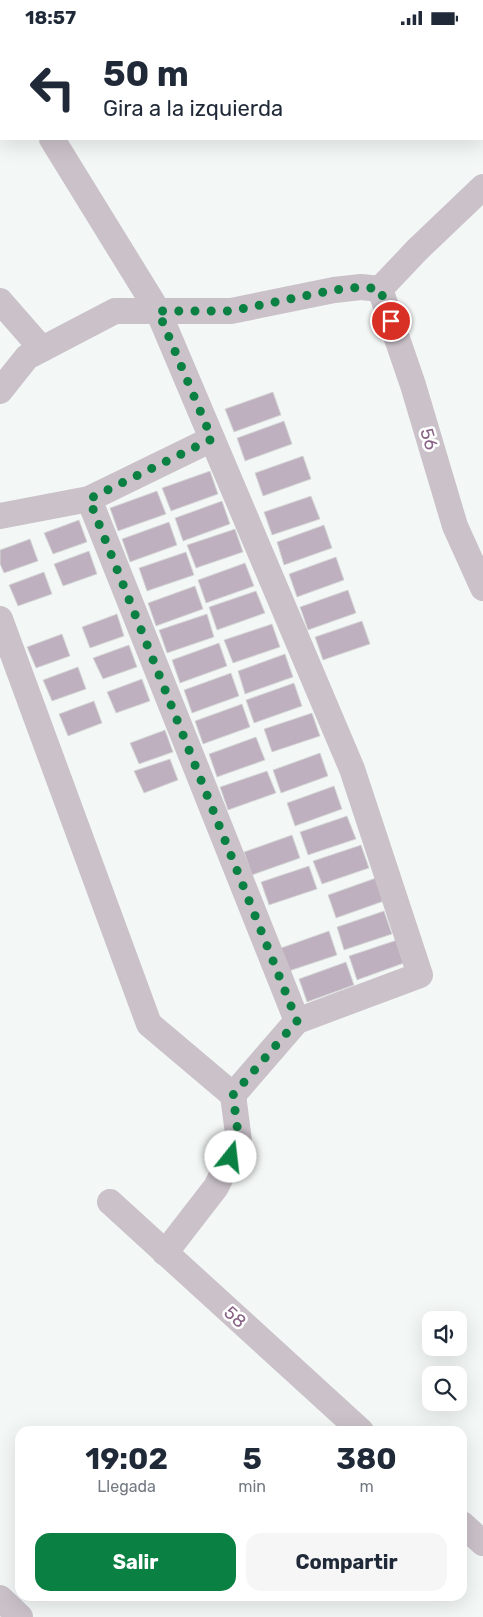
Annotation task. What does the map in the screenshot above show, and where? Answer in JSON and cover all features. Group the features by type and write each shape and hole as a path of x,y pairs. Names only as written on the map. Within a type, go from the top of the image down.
{"street":[{"path":"53,140 158,311 352,769 420,975 297,1021 233,1095"},
{"path":"0,391 28,357 115,311 231,311 334,290 361,287 380,289 417,250 483,187"},
{"name":"56","path":"380,289 412,385 455,526 483,588"},
{"path":"0,301 42,349"},
{"path":"0,517 89,499 212,439"},
{"path":"89,499 297,1021"},
{"path":"0,619 148,1024 233,1095 239,1141 216,1187 165,1253"},
{"name":"58","path":"110,1202 355,1426"},
{"path":"467,1529 483,1543"}],"building":[{"path":"273,392 281,415 234,432 225,409"},
{"path":"284,421 292,444 245,461 237,438"},
{"path":"303,456 311,479 263,496 255,473"},
{"path":"210,471 218,494 171,511 162,488"},
{"path":"157,491 166,514 118,531 110,508"},
{"path":"311,496 320,519 272,535 264,512"},
{"path":"222,501 230,524 183,541 175,518"},
{"path":"79,520 87,542 53,554 44,533"},
{"path":"169,522 177,545 130,562 122,539"},
{"path":"324,525 332,548 284,565 277,542"},
{"path":"235,529 243,552 196,568 187,545"},
{"path":"30,539 38,561 4,573 0,564 0,550"},
{"path":"89,551 97,574 63,586 54,564"},
{"path":"186,552 194,575 147,591 139,568"},
{"path":"336,557 344,580 297,597 289,574"},
{"path":"245,563 254,586 206,603 198,580"},
{"path":"44,572 52,594 18,606 9,585"},
{"path":"195,586 203,609 156,626 148,603"},
{"path":"348,590 356,613 308,630 300,607"},
{"path":"256,591 265,613 217,630 209,607"},
{"path":"117,614 124,636 90,648 82,627"},
{"path":"207,614 214,637 167,653 159,630"},
{"path":"362,621 370,644 323,660 315,637"},
{"path":"272,624 280,647 233,663 224,640"},
{"path":"62,634 70,656 36,668 27,647"},
{"path":"219,643 227,666 180,683 172,660"},
{"path":"129,645 137,667 103,679 93,658"},
{"path":"285,654 293,677 245,694 238,671"},
{"path":"78,667 86,689 52,701 43,680"},
{"path":"231,673 239,696 192,713 184,690"},
{"path":"142,679 150,701 116,713 107,692"},
{"path":"294,683 302,706 254,723 246,700"},
{"path":"94,701 102,723 68,736 59,714"},
{"path":"242,704 250,727 203,744 195,721"},
{"path":"312,713 320,736 272,752 264,729"},
{"path":"165,730 173,752 139,764 130,743"},
{"path":"256,737 265,760 217,777 209,754"},
{"path":"320,753 328,776 281,793 273,770"},
{"path":"170,759 178,780 144,793 134,771"},
{"path":"267,771 276,793 228,810 220,787"},
{"path":"334,786 342,809 295,826 287,803"},
{"path":"347,816 356,839 308,855 300,832"},
{"path":"292,835 300,858 252,875 244,852"},
{"path":"361,845 369,868 322,884 313,861"},
{"path":"309,866 317,889 269,905 261,882"},
{"path":"376,878 384,901 336,918 328,895"},
{"path":"384,911 392,934 344,950 337,927"},
{"path":"329,931 337,955 289,971 281,948"},
{"path":"397,940 404,963 357,980 349,956"},
{"path":"346,962 354,985 307,1002 299,979"}],"route":[{"path":"231,1157 239,1141 233,1095 297,1021 89,499 212,439 158,311 231,311 334,290 361,287 380,289 391,321"}]}
